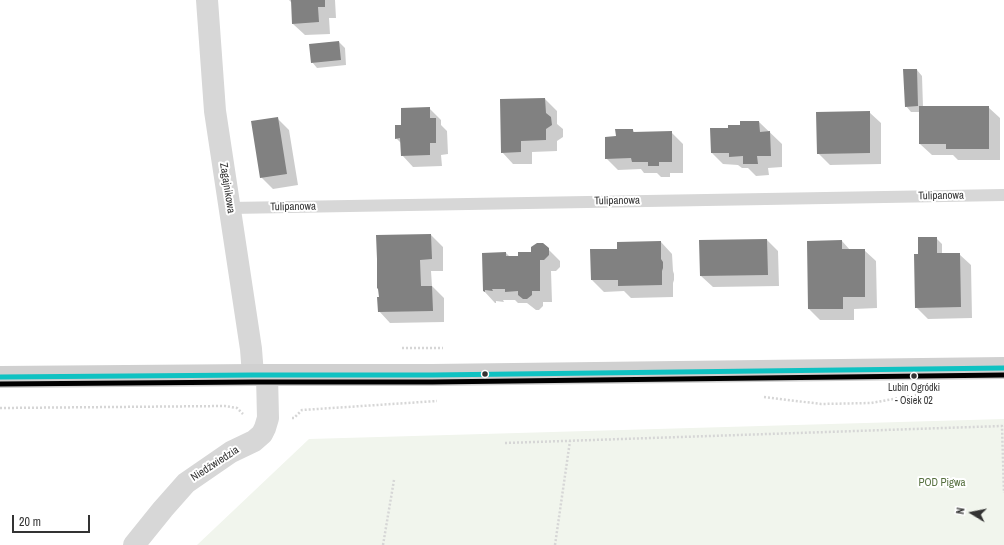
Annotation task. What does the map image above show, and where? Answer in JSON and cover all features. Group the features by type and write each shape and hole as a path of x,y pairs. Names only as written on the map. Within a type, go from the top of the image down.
{"street":[{"name":"Zagajnikowa","path":"207,0 215,111 251,349 260,375"},
{"path":"0,377 432,375 1004,368"},
{"name":"Niedźwiedzia","path":"134,545 186,483 231,452 254,441 262,434 268,418 260,375"}],"lane":[{"name":"Tulipanowa","path":"230,208 1004,195"}],"path":[{"path":"0,408 225,406 238,408 246,418 294,418 302,410 435,402"},
{"path":"505,443 1002,426 1004,493"},
{"path":"555,545 570,441"},
{"path":"382,545 394,480"}],"green space":[{"name":"POD Pigwa","path":"1004,419 1004,545 197,545 309,439"}],"building":[{"path":"291,0 325,0 325,7 318,7 319,22 292,24"},
{"path":"339,41 341,60 311,63 309,44"},
{"path":"903,69 917,69 918,106 905,107"},
{"path":"545,98 546,113 551,117 552,125 546,129 546,140 521,141 521,152 501,153 500,99"},
{"path":"919,106 989,106 989,149 946,149 946,144 919,144"},
{"path":"430,107 430,118 436,118 436,143 430,143 430,155 401,156 400,138 395,139 395,125 401,125 401,108"},
{"path":"870,111 870,153 817,154 816,112"},
{"path":"278,117 287,174 260,178 251,121"},
{"path":"740,121 759,121 760,132 770,131 771,156 757,156 758,164 743,164 743,156 729,157 729,153 711,153 710,128 728,128 728,125 740,125"},
{"path":"615,129 633,129 633,132 672,131 672,162 659,162 659,166 648,166 648,162 632,162 631,158 605,159 605,137 616,136"},
{"path":"431,234 432,259 420,260 421,286 432,286 433,311 378,312 377,297 379,297 377,288 376,235"},
{"path":"918,237 937,237 937,253 960,253 961,307 915,308 914,254 918,254"},
{"path":"767,239 768,275 700,276 699,240"},
{"path":"842,240 842,249 865,249 865,297 843,297 843,309 808,309 807,241"},
{"path":"661,241 661,259 663,262 662,285 618,286 618,280 591,280 590,249 617,249 617,242"},
{"path":"537,243 543,243 549,248 549,255 544,260 540,260 540,291 532,291 532,295 527,299 523,299 518,295 518,291 505,292 505,289 492,289 493,291 483,291 482,253 506,252 506,256 518,256 518,252 531,252 531,247"}],"transit line":[{"path":"0,377 432,375 1004,368"},
{"path":"0,384 432,382 1004,375"}],"place":[{"name":"Lubin Ogródki - Osiek 02","path":"914,376"}]}
